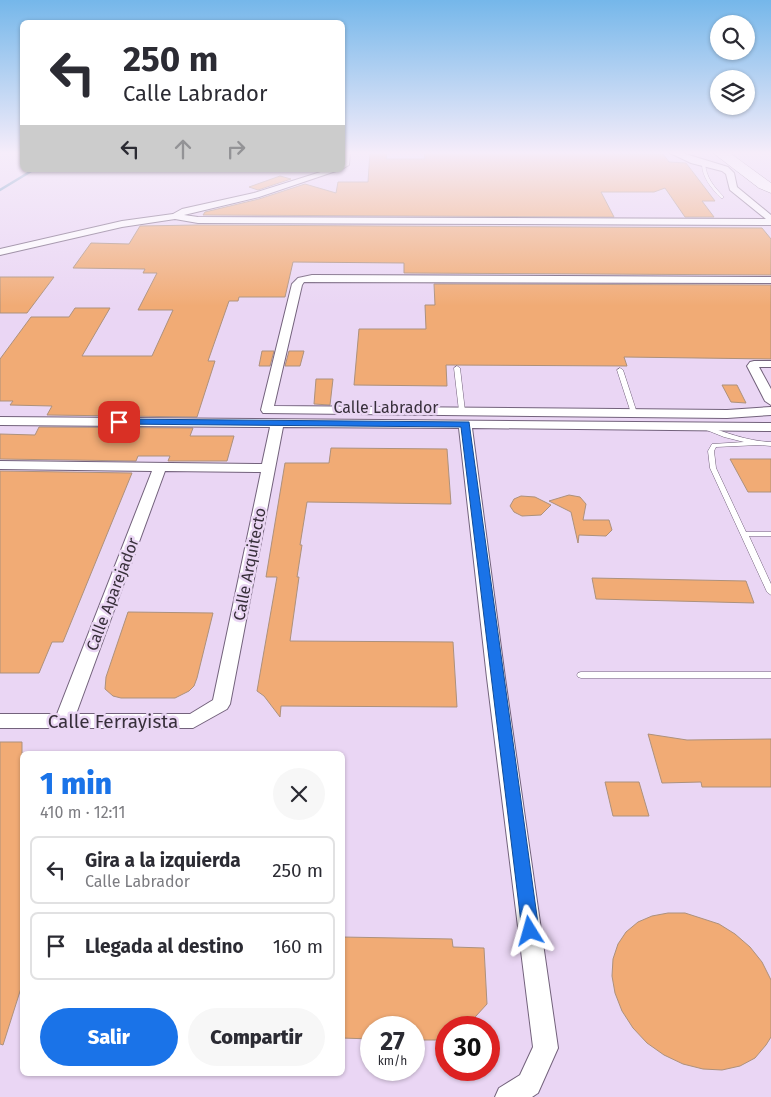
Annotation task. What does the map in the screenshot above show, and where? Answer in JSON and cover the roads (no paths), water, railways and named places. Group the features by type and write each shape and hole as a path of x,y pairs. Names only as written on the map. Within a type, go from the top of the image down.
{"street":[{"path":"175,216 185,210 217,203"},
{"path":"751,203 771,220"},
{"path":"0,252 122,224 175,216 198,220 752,222 771,220"},
{"path":"771,280 312,278 301,280 297,284 267,410 463,418 634,413 727,414 771,411"},
{"path":"771,364 754,364 753,366 771,401"},
{"path":"463,418 546,1048 530,1084 508,1097"},
{"name":"Calle Labrador","path":"0,421 277,423 463,418 771,427"},
{"name":"Calle Arquitecto","path":"221,704 277,423"},
{"path":"0,465 268,468"},
{"name":"Calle Aparejador","path":"64,721 160,467"},
{"name":"Calle Ferrayista","path":"0,721 192,721 221,704"}],"lane":[{"path":"457,368 463,418"},
{"path":"620,370 634,413"},
{"path":"701,426 716,433 757,444"},
{"path":"771,444 714,445 711,451 713,468 771,592"},
{"path":"744,534 771,534"},
{"path":"581,675 771,675"}]}
